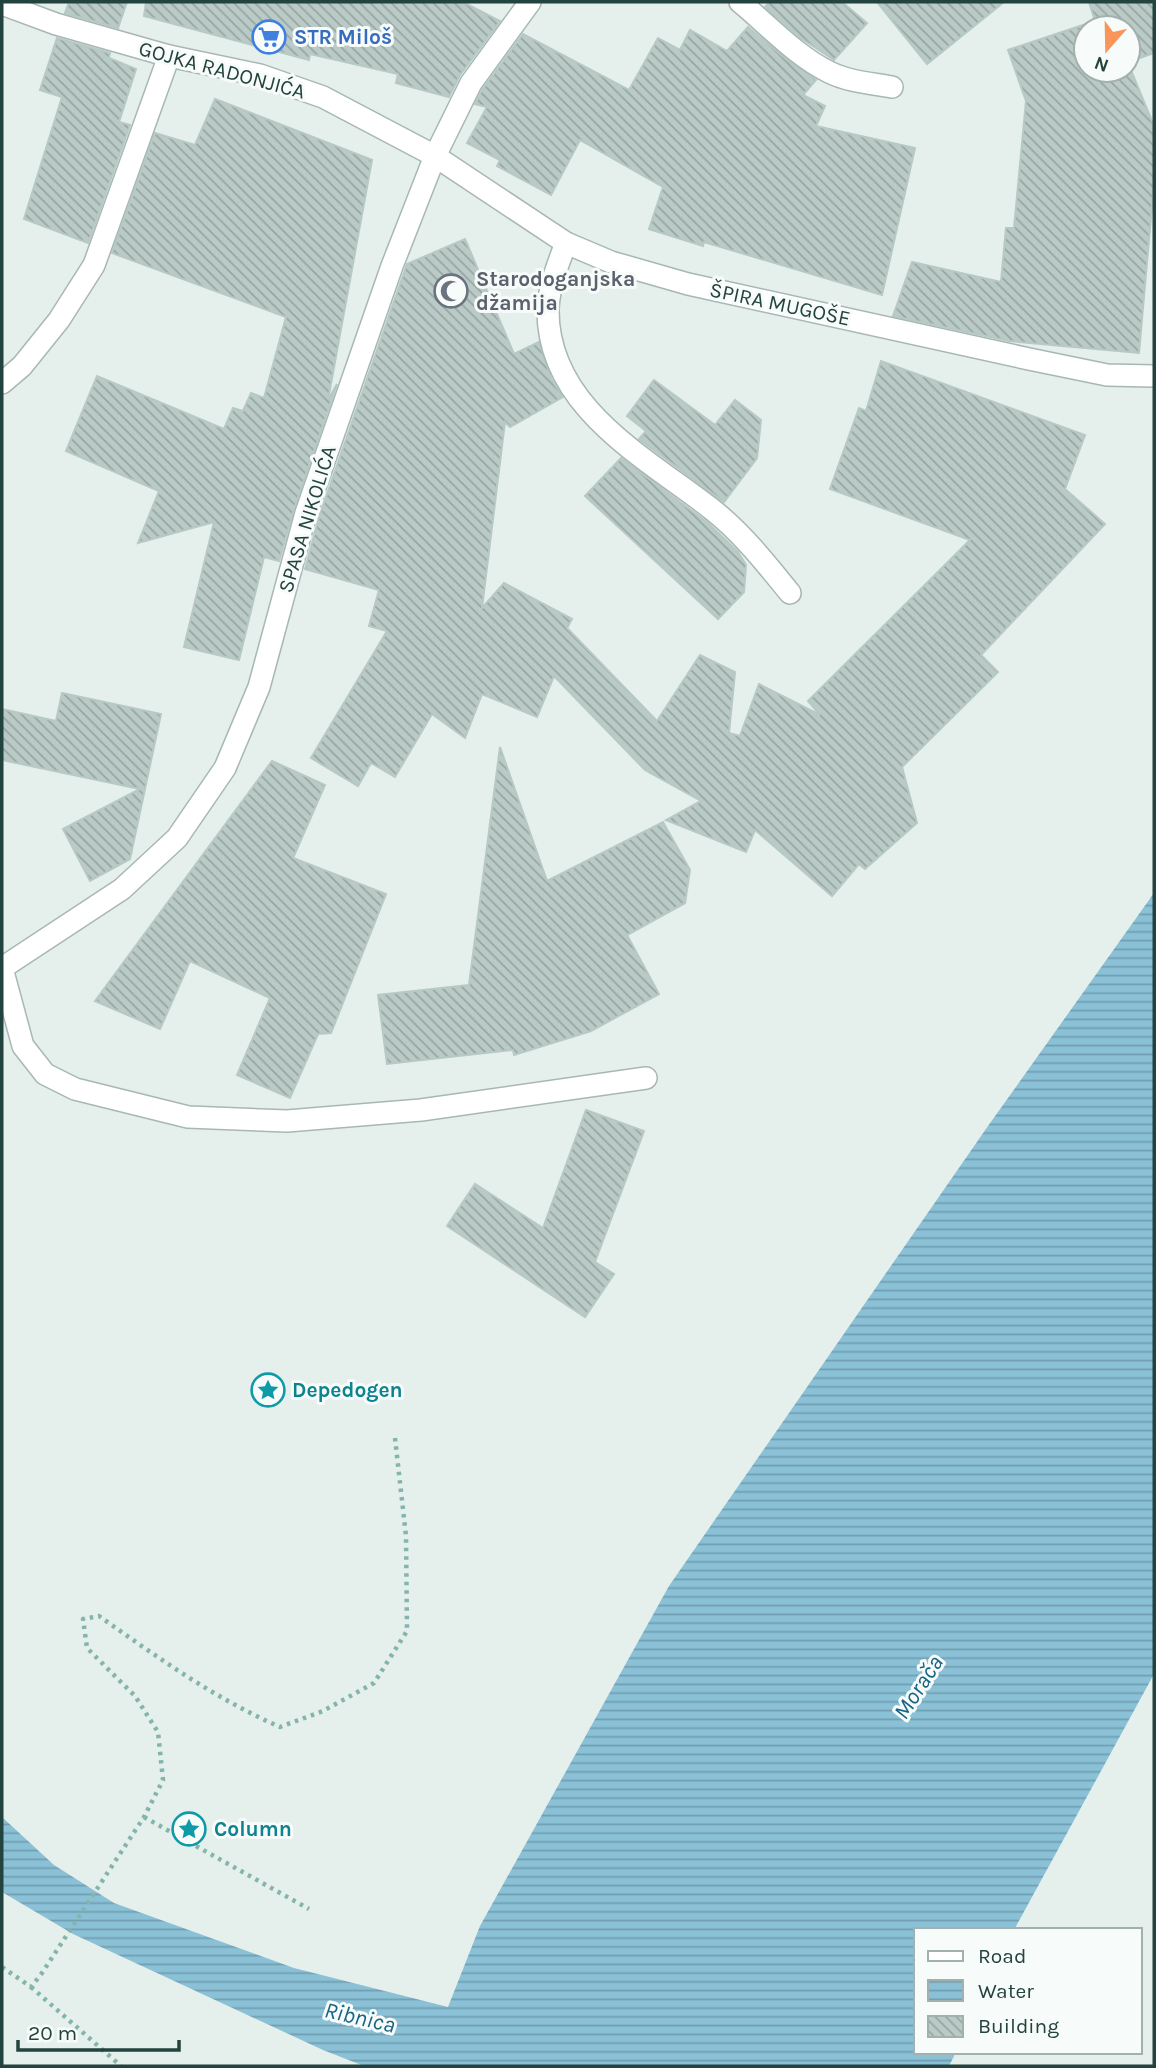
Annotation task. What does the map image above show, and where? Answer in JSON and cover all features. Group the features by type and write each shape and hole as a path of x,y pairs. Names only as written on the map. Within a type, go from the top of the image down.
{"street":[{"name":"SPASA NIKOLIĆA","path":"2,968 122,889 177,838 225,768 259,687 306,513 392,266 435,156 471,83 530,2"},
{"path":"740,2 806,58 830,72 854,81 892,86"},
{"name":"GOJKA RADONJIĆA","path":"2,4 56,24 169,56 290,84 323,97 435,156"},
{"path":"2,383 22,366 58,320 94,265 169,56"},
{"name":"ŠPIRA MUGOŠE","path":"435,156 566,243 611,262 688,284 1107,375 1154,376"},
{"path":"566,243 553,281 548,310 552,345 569,386 601,423 646,463 716,512 756,552 790,593"},
{"path":"2,968 23,1046 45,1074 75,1090 188,1116 287,1121 421,1110 646,1077"}],"path":[{"path":"31,1987 144,1817 163,1780 158,1732 135,1696 88,1648 83,1619 99,1616 177,1671 243,1711 280,1727 323,1711 374,1684 407,1631 406,1536 396,1438"},
{"path":"144,1817 309,1909"},
{"path":"2,1967 31,1987 121,2066"}],"water":[{"path":"1154,893 1154,1674 1015,1928 914,1928 914,2054 955,2054 949,2066 364,2066 323,2050 73,1934 2,1892 2,1817 54,1865 114,1903 294,1968 448,2007 480,1926 669,1586 988,1126"}],"building":[{"path":"69,2 127,2 118,28 65,13"},
{"path":"146,2 463,2 500,21 460,75 449,97 396,83 398,74 310,54 309,60 144,16"},
{"path":"770,2 842,2 867,23 834,60 802,39 765,7"},
{"path":"877,2 1004,2 927,64"},
{"path":"1089,2 1154,2 1154,53 1142,57 1142,14 1093,14"},
{"path":"748,27 816,80 803,95 825,106 816,126 915,148 882,295 704,242 703,246 649,229 663,187 580,140 551,195 497,166 500,160 467,143 487,107 475,104 482,90 523,34 629,90 658,38 680,50 690,30 727,51"},
{"path":"1072,29 1072,84 1137,84 1154,126 1154,183 1139,353 1009,341 893,316 912,262 1001,282 1006,228 1014,228 1026,101 1008,50"},
{"path":"57,38 110,53 109,58 136,69 119,122 130,125 88,243 24,219 62,97 40,90"},
{"path":"215,99 372,160 328,400 337,384 279,561 264,557 239,660 184,647 214,522 138,543 159,491 66,451 97,376 224,429 233,408 243,411 251,393 264,398 286,317 112,253 155,133 195,145"},
{"path":"465,239 514,354 539,342 552,380 563,397 510,427 505,422 482,608 504,583 572,619 567,628 657,721 700,655 735,672 729,733 740,736 759,684 820,715 808,701 970,540 830,489 859,408 866,411 881,361 1085,435 1065,489 1105,524 981,655 998,672 902,767 917,823 865,869 859,864 832,896 755,830 746,852 666,820 701,801 645,770 554,676 537,717 482,694 465,738 432,714 395,777 371,763 358,786 311,758 387,631 369,626 379,590 305,569 319,517 407,264"},
{"path":"654,380 715,425 735,400 761,420 757,458 724,502 639,439 646,431 627,416"},
{"path":"621,458 708,523 738,552 746,565 744,592 718,619 585,496"},
{"path":"62,693 161,714 130,859 90,881 63,829 140,789 2,760 2,709 56,721"},
{"path":"500,747 547,881 663,822 690,870 685,903 627,935 659,994 591,1031 514,1055 513,1050 387,1064 378,995 469,985"},
{"path":"272,761 325,785 293,858 386,894 331,1033 318,1034 290,1098 237,1075 270,998 190,961 160,1029 95,1001"},
{"path":"586,1110 644,1131 595,1262 614,1274 585,1317 447,1226 475,1184 543,1228"}],"place":[{"name":"STR Miloš","path":"269,37"},
{"name":"Starodoganjska džamija","path":"451,291"},
{"name":"Depedogen","path":"268,1390"},
{"name":"Column","path":"189,1829"}],"water label":[{"name":"Morača","path":"918,1687"},
{"name":"Ribnica","path":"360,2017"}]}
